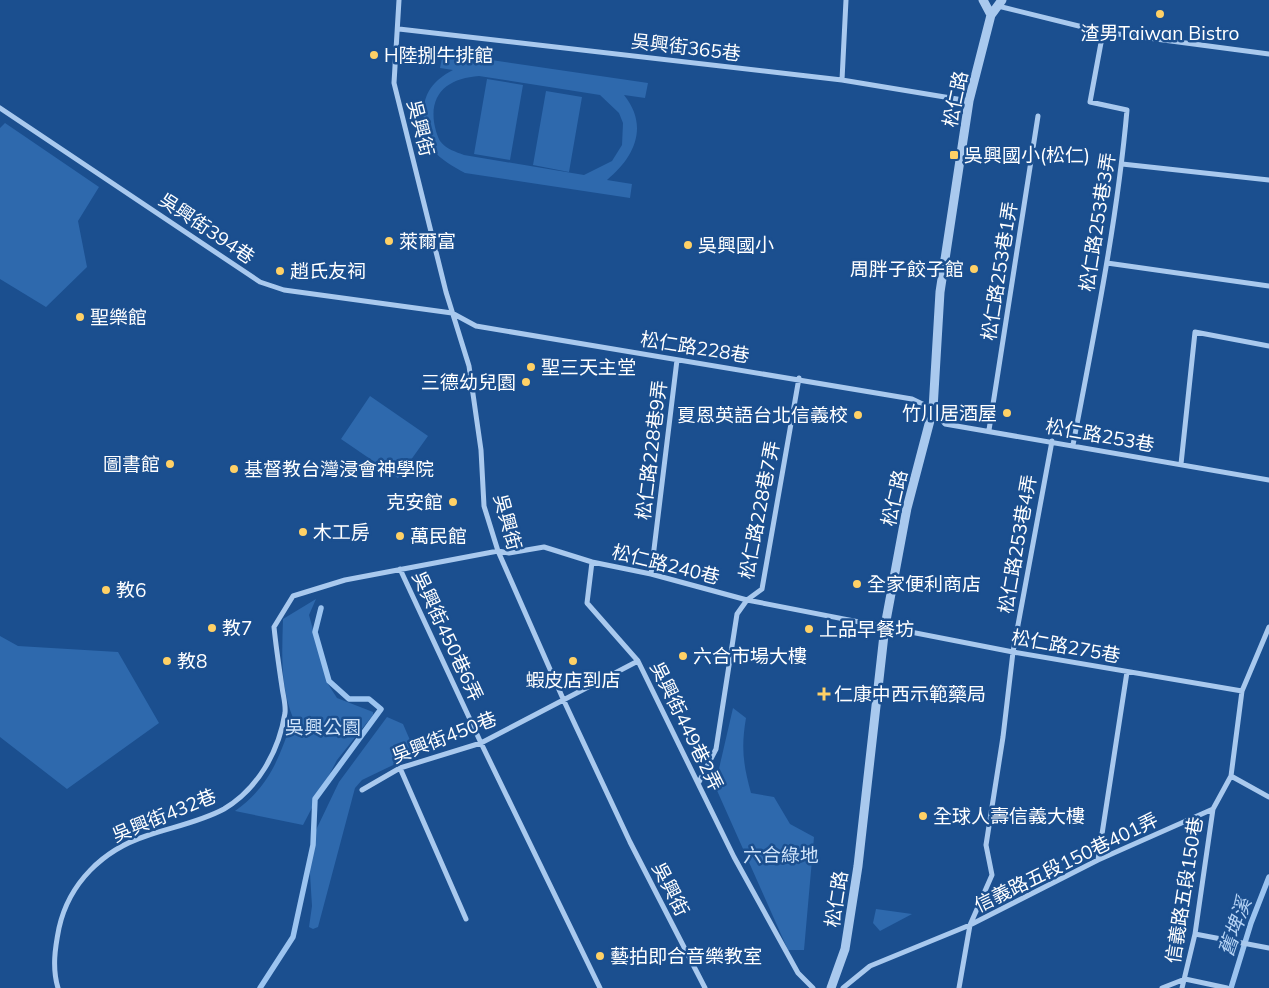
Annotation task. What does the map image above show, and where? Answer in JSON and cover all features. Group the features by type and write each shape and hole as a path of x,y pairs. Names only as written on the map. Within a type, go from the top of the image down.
{"street":[{"name":"吳興街","path":"400,0 394,83 452,313 469,366 481,450 484,506 498,552 564,701 630,842 705,988"},
{"path":"842,80 846,0"},
{"path":"983,0 991,16"},
{"path":"1000,3 1103,32 1269,54"},
{"name":"松仁路","path":"831,988 845,949 858,866 885,626 907,508 933,409 940,292 969,101 991,16 1000,3"},
{"name":"吳興街365巷","path":"399,29 842,80 969,101"},
{"name":"松仁路253巷3弄","path":"1074,445 1122,164 1127,110 1090,102 1103,32"},
{"name":"吳興街394巷","path":"0,108 260,282 284,290 452,313"},
{"name":"松仁路253巷1弄","path":"989,430 1038,116"},
{"path":"1122,164 1269,180"},
{"path":"1106,263 1269,286"},
{"name":"松仁路228巷","path":"452,313 476,326 677,360 799,378 912,399 933,409"},
{"path":"1181,464 1195,332 1269,346"},
{"name":"松仁路228巷9弄","path":"651,574 677,360"},
{"name":"松仁路228巷7弄","path":"699,782 716,749 737,614 747,600 762,589 799,378"},
{"name":"松仁路253巷","path":"933,409 945,424 989,430 1269,480"},
{"name":"松仁路253巷4弄","path":"1013,652 1052,441"},
{"name":"松仁路240巷","path":"498,552 509,553 544,547 592,562 651,574 747,600 885,626"},
{"name":"吳興街432巷","path":"58,988 55,963 62,918 76,887 91,869 117,849 144,837 204,818 224,809 242,797 259,778 271,758 285,712 274,627 293,596 345,580 498,552"},
{"name":"吳興街449巷2弄","path":"592,562 587,603 638,661 699,782 734,857 798,973 813,988"},
{"name":"吳興街450巷6弄","path":"400,570 481,743 600,988"},
{"name":"松仁路275巷","path":"885,626 1013,652 1242,691"},
{"name":"信義路五段150巷","path":"1182,988 1195,934 1213,809 1231,776 1242,691 1269,627"},
{"name":"信義路五段150巷401弄","path":"970,925 992,875 986,845 1003,737 1013,652"},
{"name":"吳興街450巷","path":"362,790 400,768 481,743 638,661"},
{"path":"1098,860 1127,672"},
{"path":"400,768 466,919"},
{"path":"1231,776 1269,797"},
{"name":"信義路五段150巷401弄","path":"970,925 1098,860 1213,809"},
{"path":"843,988 870,966 970,925"},
{"path":"959,988 970,925"},
{"path":"1195,934 1269,948"},
{"path":"1162,988 1185,979 1227,988"}],"green space":[{"path":"443,53 648,83 645,98 624,95 632,107 636,118 635,140 625,161 607,180 632,184 630,198 465,173 448,163 436,154 432,148 426,134 424,118 425,101 428,93 437,81 453,70 440,68","holes":["479,76 600,95 619,113 623,123 622,145 612,161 584,175 464,155 442,144 434,122 435,102 439,94 451,83 469,77"]},
{"path":"487,79 523,85 510,160 474,154"},
{"path":"546,91 582,97 569,172 533,165"},
{"path":"5,123 99,187 78,221 87,267 46,307 0,279 0,128"},
{"path":"370,396 428,436 398,478 341,439"},
{"name":"吳興公園","path":"316,599 309,615 328,684 337,698 373,712 373,715 337,760 303,825 235,811 257,792 272,770 293,718 284,682 282,657 283,619"},
{"path":"0,636 18,646 118,652 159,723 67,789 0,737"},
{"name":"六合綠地","path":"733,708 746,718 744,756 751,793 774,797 790,824 814,837 804,950 788,950 715,786"},
{"path":"387,717 403,724 416,754 362,780 355,788 318,927 313,929 309,927 312,906 309,858 316,830 339,782"},
{"path":"876,909 912,914 880,931 873,923"}],"waterway":[{"path":"260,988 293,937 313,845 315,799 381,709 369,699 349,699 329,681 315,632 321,608"},
{"name":"舊埤溪","path":"1231,988 1251,923 1269,877"}],"place":[{"name":"渣男Taiwan Bistro","path":"1160,14"},
{"name":"H陸捌牛排館","path":"374,55"},
{"name":"吳興國小(松仁)","path":"954,155"},
{"name":"萊爾富","path":"389,241"},
{"name":"吳興國小","path":"688,245"},
{"name":"周胖子餃子館","path":"974,269"},
{"name":"趙氏友祠","path":"280,271"},
{"name":"聖樂館","path":"80,317"},
{"name":"聖三天主堂","path":"531,367"},
{"name":"三德幼兒園","path":"526,382"},
{"name":"竹川居酒屋","path":"1007,413"},
{"name":"夏恩英語台北信義校","path":"858,415"},
{"name":"圖書館","path":"170,464"},
{"name":"基督教台灣浸會神學院","path":"234,469"},
{"name":"克安館","path":"453,502"},
{"name":"木工房","path":"303,532"},
{"name":"萬民館","path":"400,536"},
{"name":"全家便利商店","path":"857,584"},
{"name":"教6","path":"106,590"},
{"name":"教7","path":"212,628"},
{"name":"上品早餐坊","path":"809,629"},
{"name":"六合市場大樓","path":"683,656"},
{"name":"教8","path":"167,661"},
{"name":"蝦皮店到店","path":"573,661"},
{"name":"仁康中西示範藥局","path":"824,694"},
{"name":"全球人壽信義大樓","path":"923,816"},
{"name":"藝拍即合音樂教室","path":"600,956"}]}
